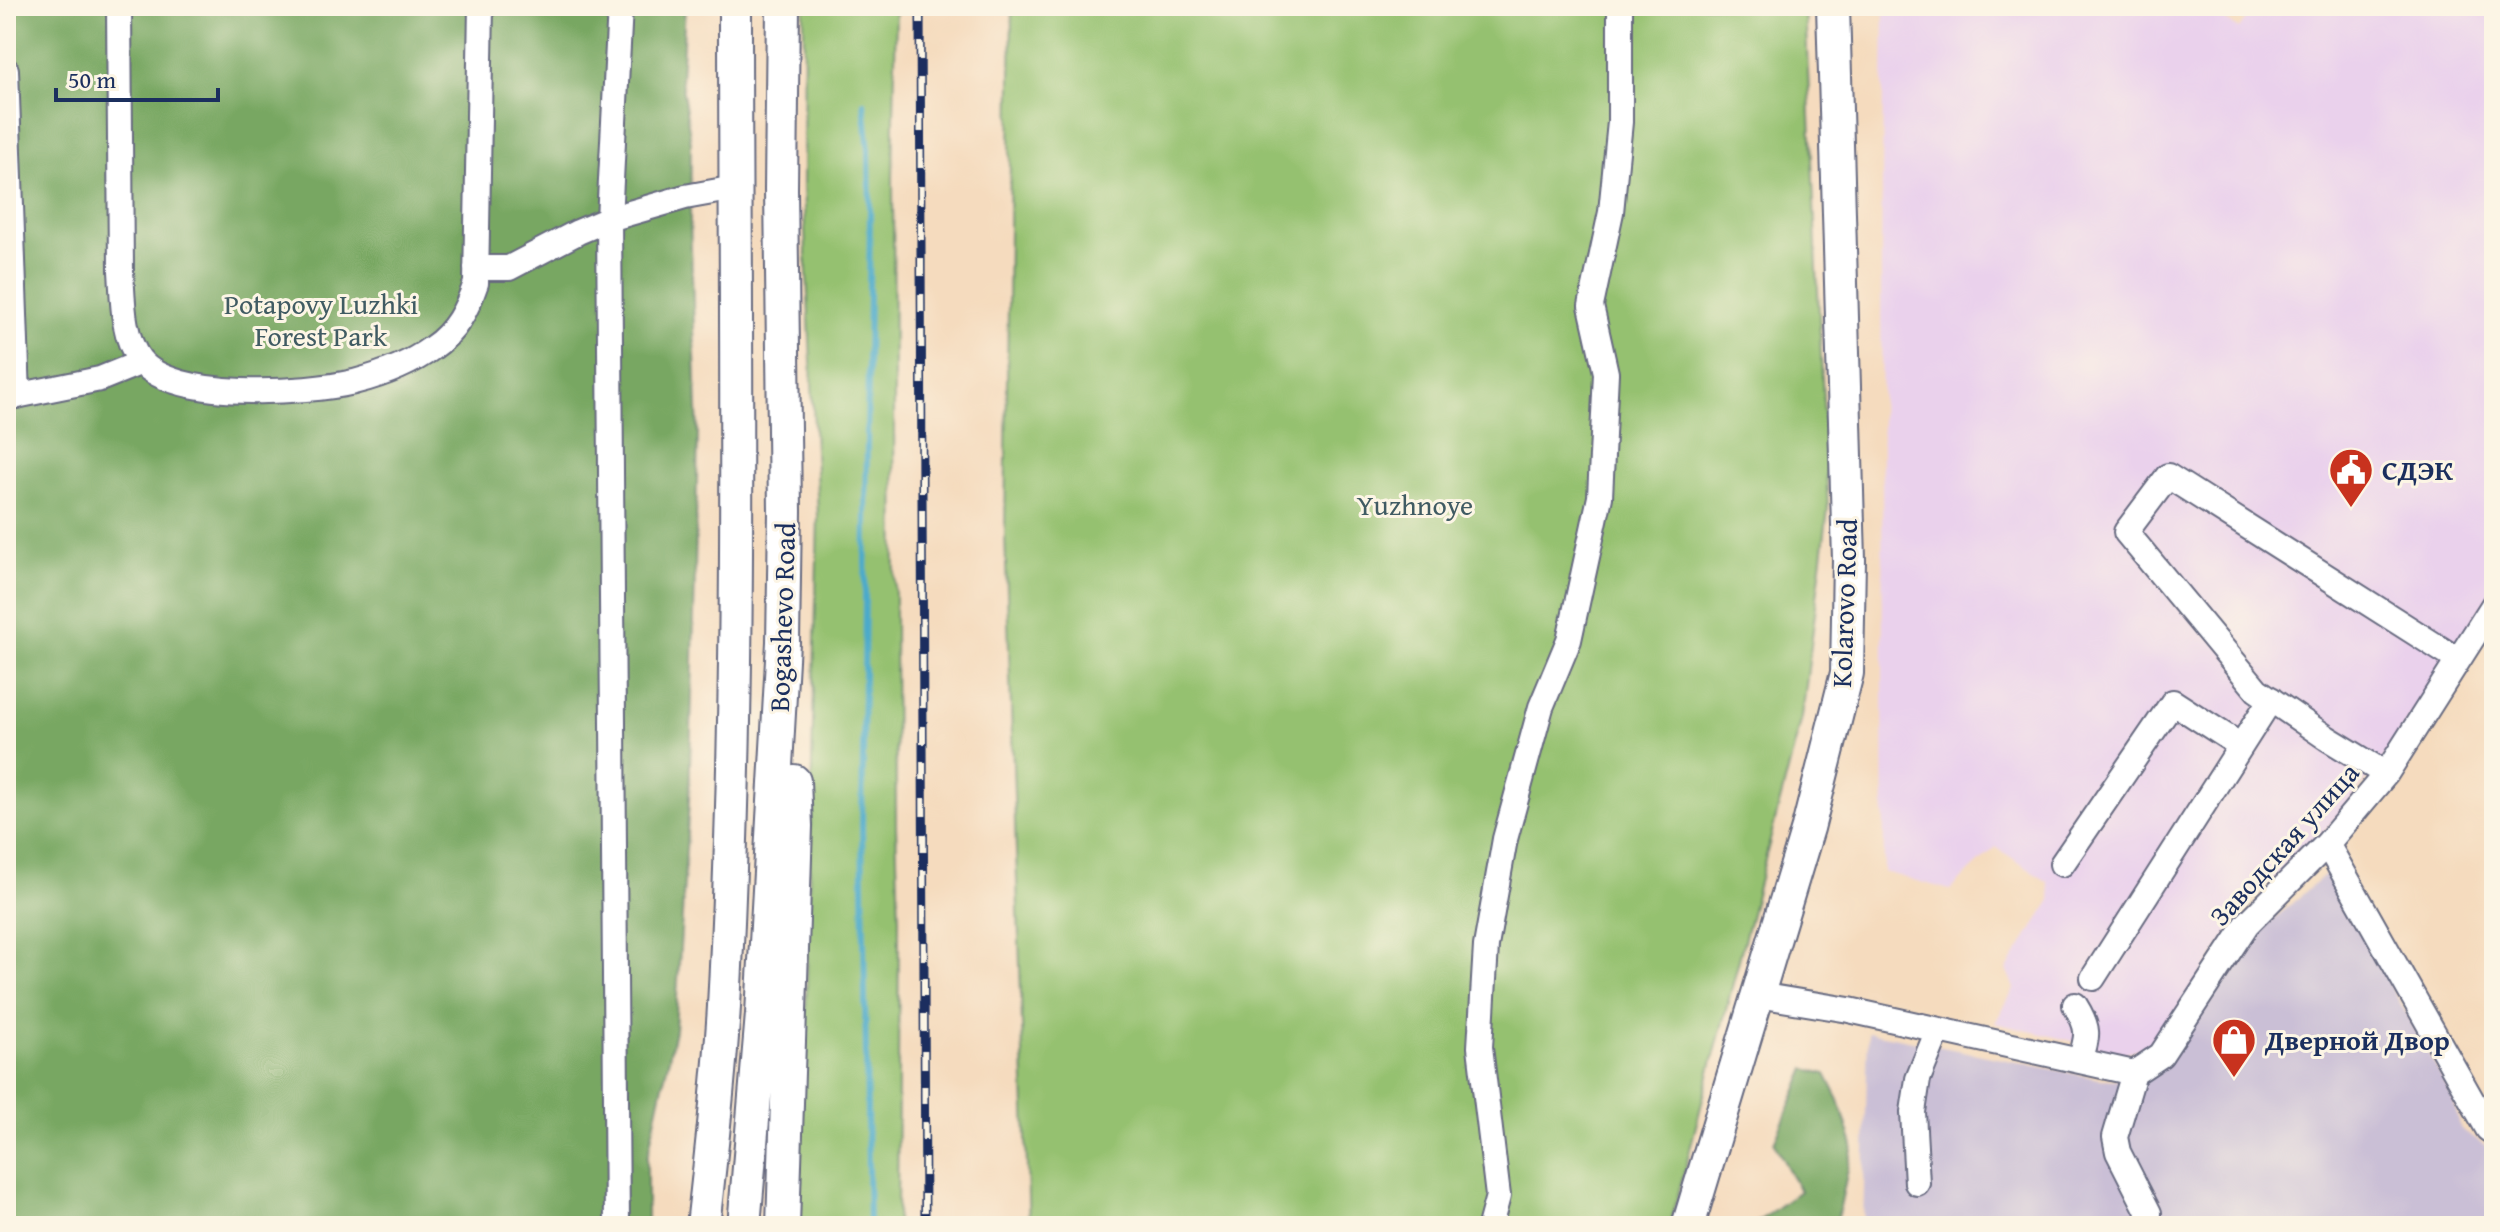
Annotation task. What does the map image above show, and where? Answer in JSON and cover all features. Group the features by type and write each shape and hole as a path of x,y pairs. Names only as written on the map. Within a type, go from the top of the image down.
{"main road":[{"name":"Bogashevo Road","path":"703,1226 724,1009 732,823 738,514 735,6"},
{"name":"Bogashevo Road","path":"744,1226 762,1014 783,642 783,6"},
{"name":"Kolarovo Road","path":"1688,1226 1808,828 1847,673 1849,560 1833,6"},
{"path":"783,642 796,826 783,1226"}],"street":[{"path":"119,6 121,271 132,345 142,362 160,375 177,382 237,391 303,390 354,382 393,370 436,346 466,310 476,283 481,6"},
{"path":"617,1226 609,219 620,6"},
{"path":"1490,1226 1498,1196 1480,1047 1486,946 1505,839 1541,707 1569,640 1600,497 1606,373 1591,306 1611,212 1619,137 1620,6"},
{"path":"6,70 12,397 100,379 142,362"},
{"path":"476,268 509,268 609,219 685,197 735,188"},
{"path":"2386,774 2257,690 2126,532 2168,476 2458,660"},
{"name":"Заводская улица","path":"2134,1073 2161,1055 2247,924 2327,844 2386,774 2494,604"},
{"path":"2093,978 2271,699"},
{"path":"2062,864 2173,702 2241,746"},
{"path":"2327,844 2488,1129 2494,1133"},
{"path":"1758,995 1849,1010 2134,1073 2115,1137 2118,1152 2149,1213"},
{"path":"2075,1005 2084,1019 2088,1034 2080,1061"},
{"path":"1917,1183 1913,1112 1918,1079 1938,1030"}],"shaded area":[{"path":"1884,6 2202,6 2239,29 2255,6 2494,6 2494,587 2378,766 2319,838 2287,871 2257,889 2157,1043 2124,1053 1995,1023 2014,989 2007,969 2051,900 2048,882 1996,847 1950,890 1884,872 1881,264"},
{"path":"2328,872 2452,1097 2461,1129 2494,1151 2494,1226 1863,1226 1868,1032 2100,1079 2145,1081 2259,932"}],"green space":[{"name":"Potapovy Luzhki Forest Park","path":"6,6 685,6 681,80 691,142 690,221 698,434 689,801 675,1030 647,1158 647,1226 6,1226"},
{"path":"804,6 896,6 893,181 899,920 897,1226 796,1226 806,1015 818,516 803,186"},
{"name":"Yuzhnoye","path":"1012,6 1805,6 1828,509 1802,717 1670,1226 1029,1226 1005,534"},
{"path":"1806,1069 1826,1074 1839,1100 1853,1145 1836,1226 1752,1226 1800,1191 1774,1143"}],"waterway":[{"path":"864,103 870,212 862,827 869,1226"}],"railway":[{"path":"920,6 925,1226"}],"place":[{"name":"СДЭК","path":"2351,509"},
{"name":"Дверной Двор","path":"2234,1079"}]}
